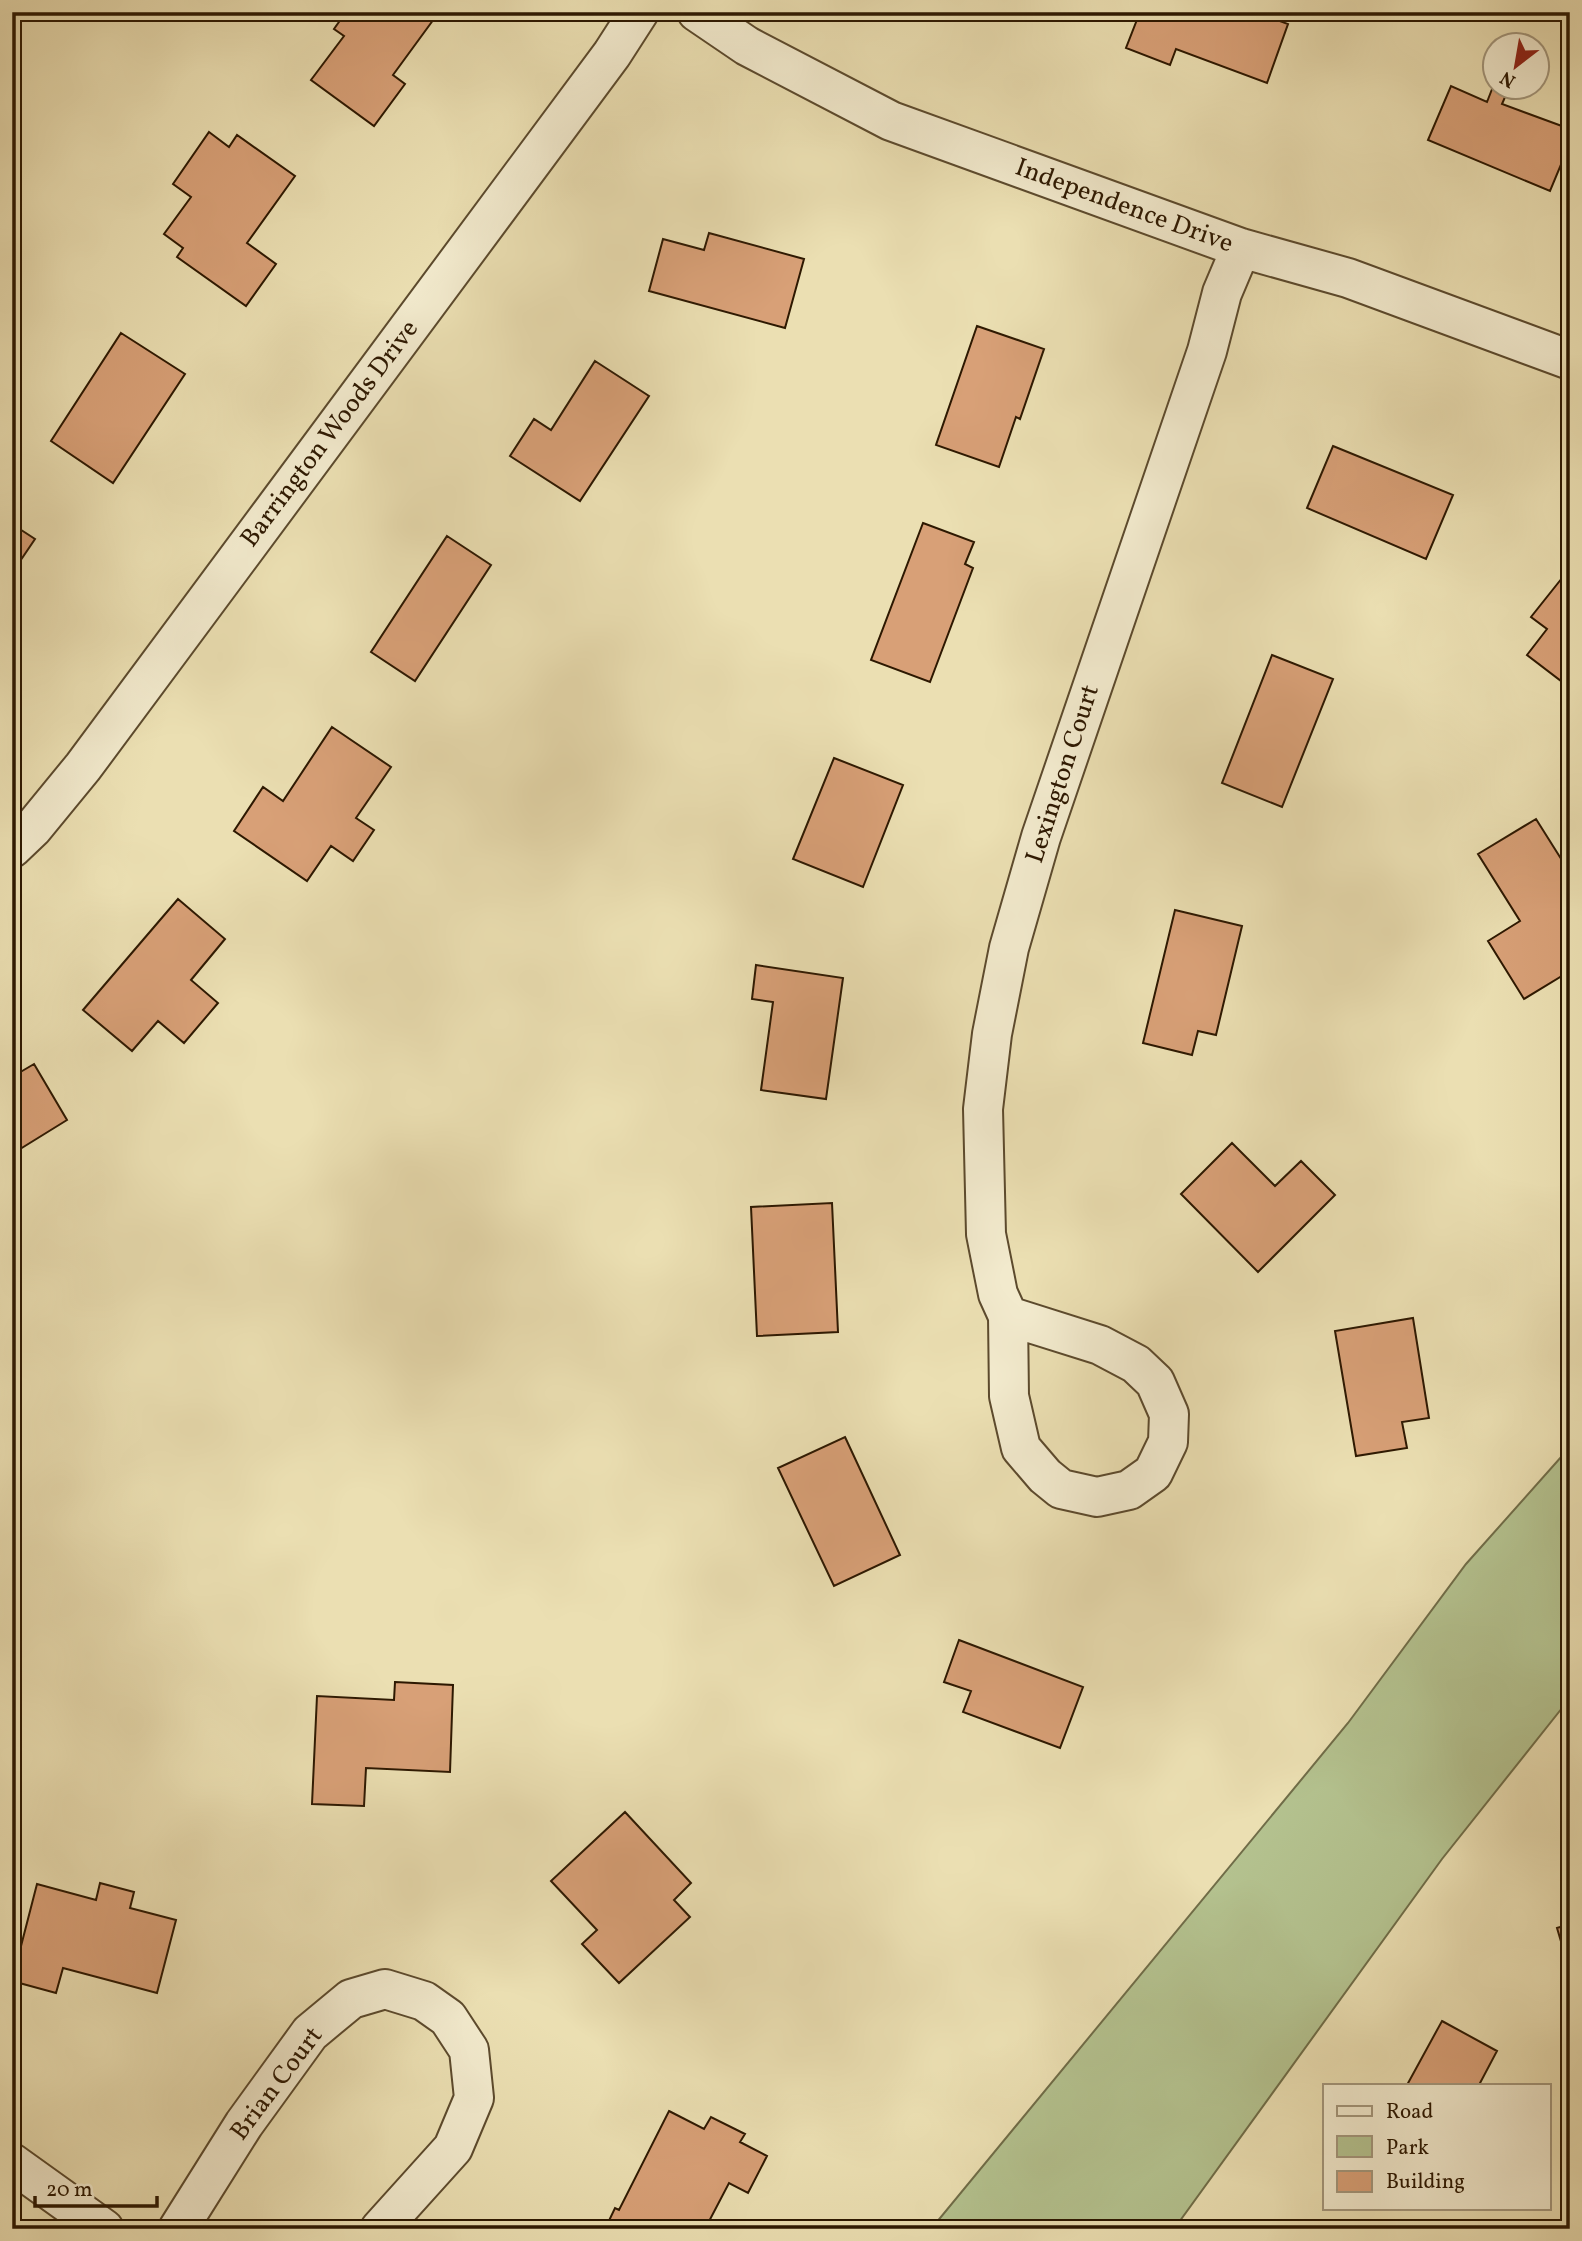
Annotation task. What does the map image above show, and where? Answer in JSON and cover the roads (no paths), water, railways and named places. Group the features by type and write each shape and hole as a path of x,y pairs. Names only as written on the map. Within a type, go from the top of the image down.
{"street":[{"name":"Barrington Woods Drive","path":"12,849 33,828 91,756 587,87 639,12"},
{"name":"Independence Drive","path":"696,12 747,46 891,121 1241,248 1348,278 1570,360"},
{"name":"Lexington Court","path":"1008,1316 998,1294 986,1234 984,1109 992,1034 1009,948 1041,837 1207,351 1222,293 1241,248"},
{"path":"1008,1316 1100,1345 1136,1364 1155,1382 1170,1414 1168,1442 1153,1473 1129,1490 1097,1497 1061,1489 1045,1476 1021,1448 1009,1396 1008,1316"},
{"name":"Brian Court","path":"178,2229 244,2124 310,2033 351,1999 385,1989 424,2001 447,2018 469,2050 474,2098 453,2148 380,2229"},
{"path":"12,2163 104,2229"}]}
